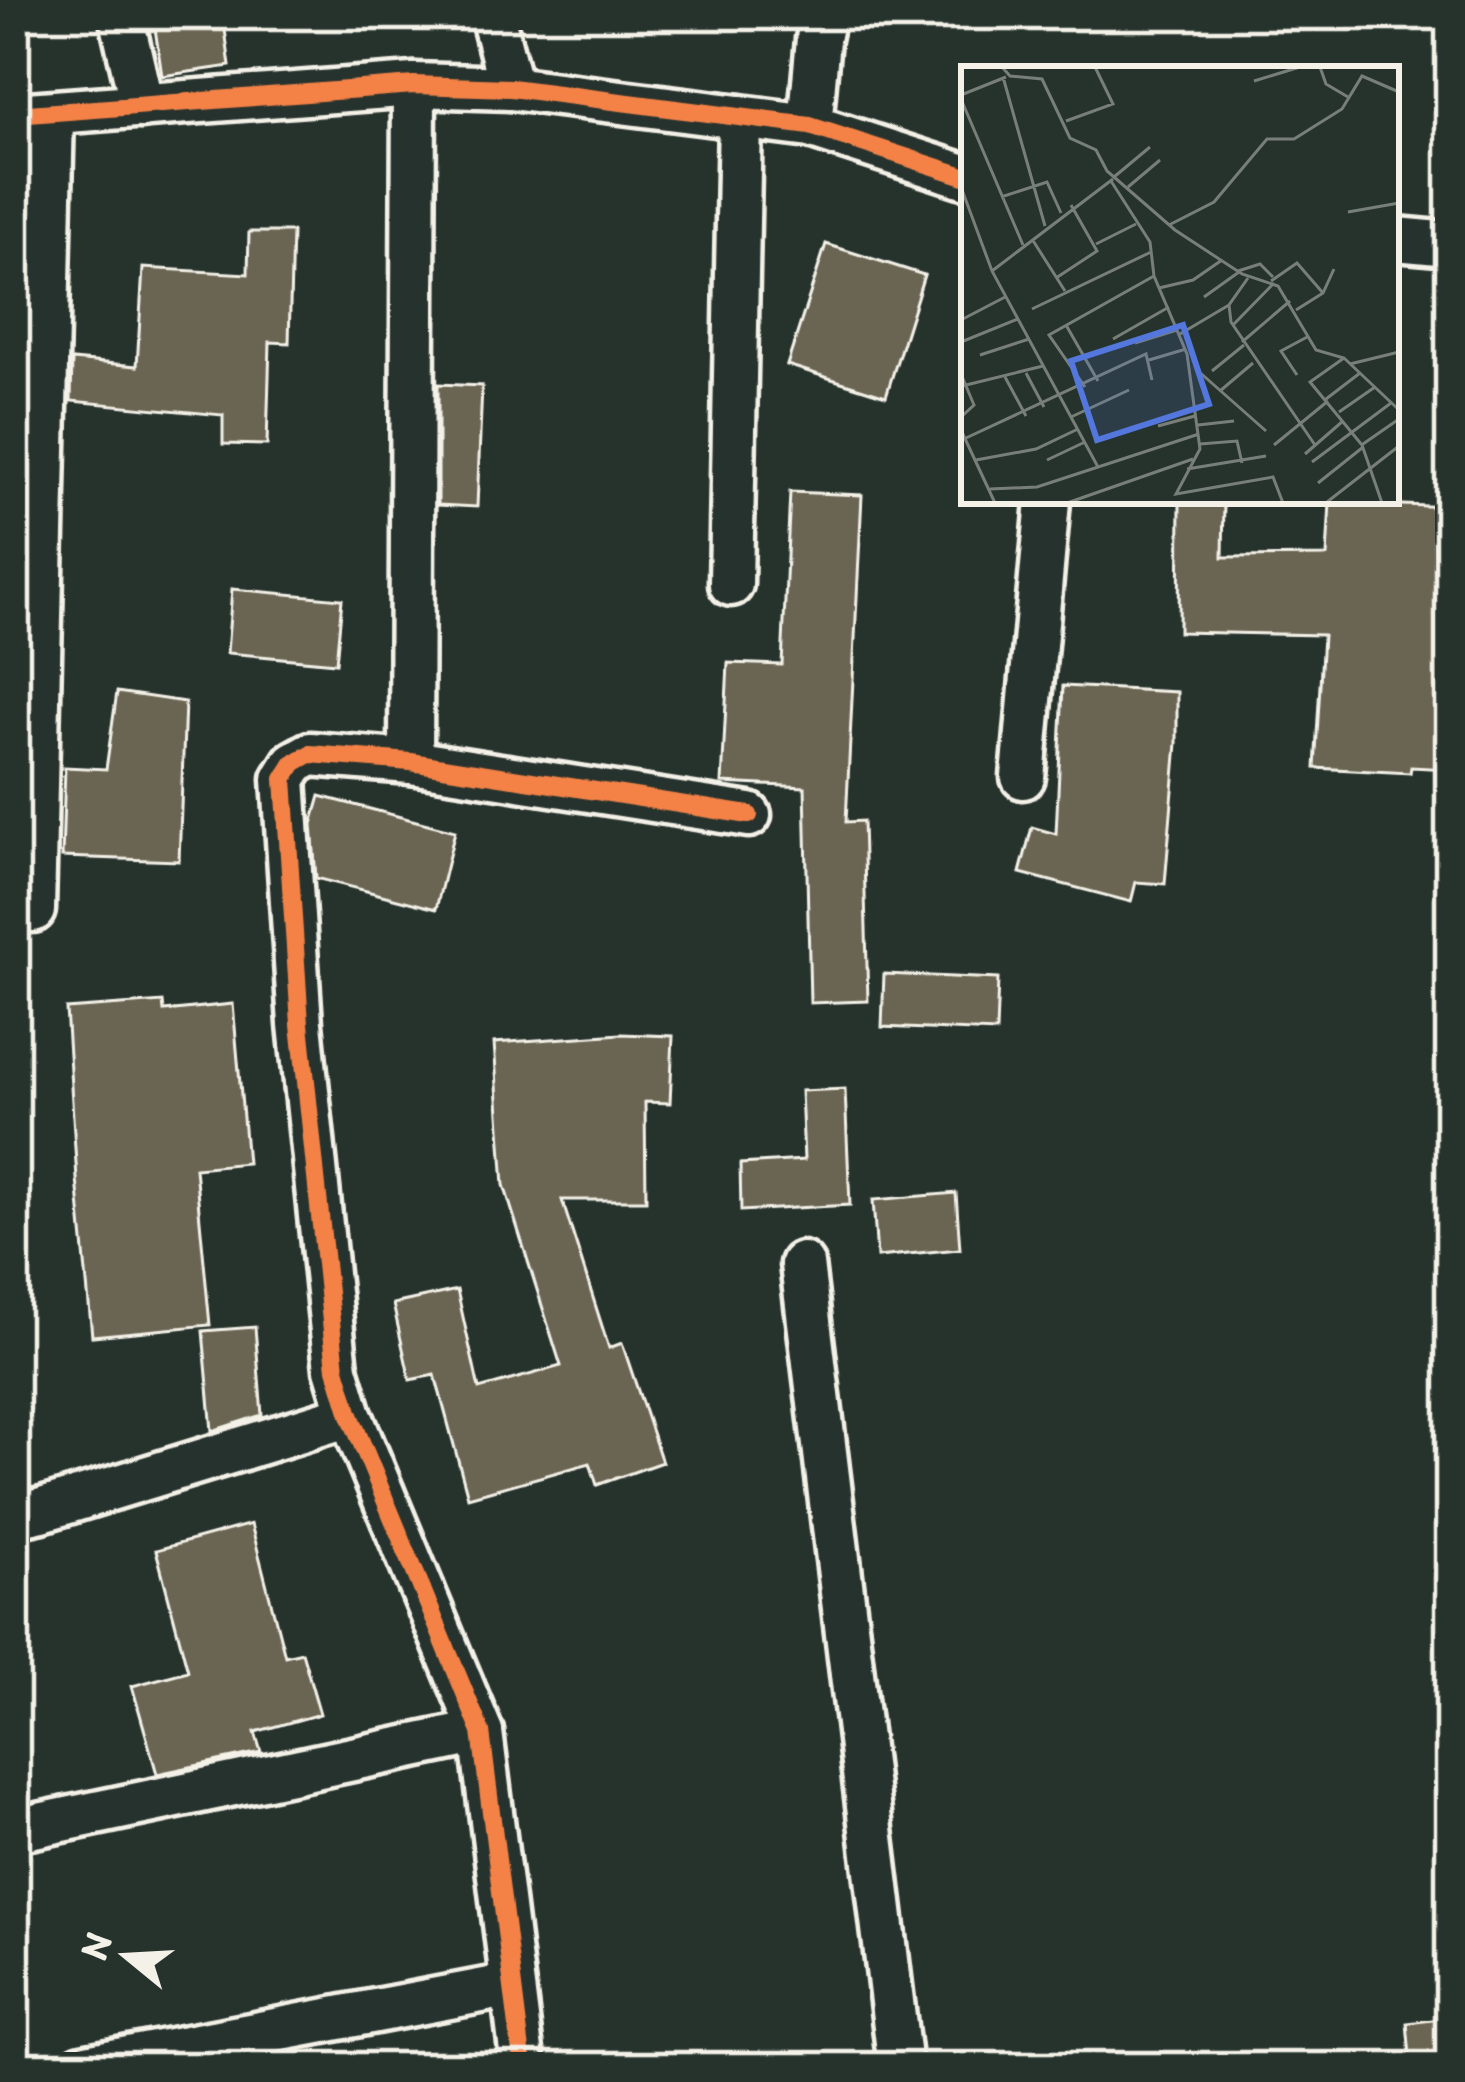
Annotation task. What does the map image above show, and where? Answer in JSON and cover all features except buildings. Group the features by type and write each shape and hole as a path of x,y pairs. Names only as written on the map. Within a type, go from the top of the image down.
{"street":[{"path":"121,15 142,106"},
{"path":"492,15 511,88"},
{"path":"810,126 824,15"},
{"path":"411,762 414,85"},
{"path":"33,910 34,114 414,85 511,88 810,126 961,175"},
{"path":"731,584 740,117"},
{"path":"1399,239 1450,244"},
{"path":"1022,777 1048,504"},
{"path":"523,2067 481,1732 350,1415 336,1369 300,1024 284,779 294,763 310,754 411,762 748,814"},
{"path":"802,1264 899,2067"},
{"path":"15,1516 350,1415"},
{"path":"15,1830 481,1732"},
{"path":"82,2067 512,1985"}],"cycle path":[{"path":"15,115 414,85 511,88 810,126 961,175"},
{"path":"523,2067 481,1732 350,1415 336,1369 300,1024 284,779 294,763 310,754 411,762 749,815"}]}
